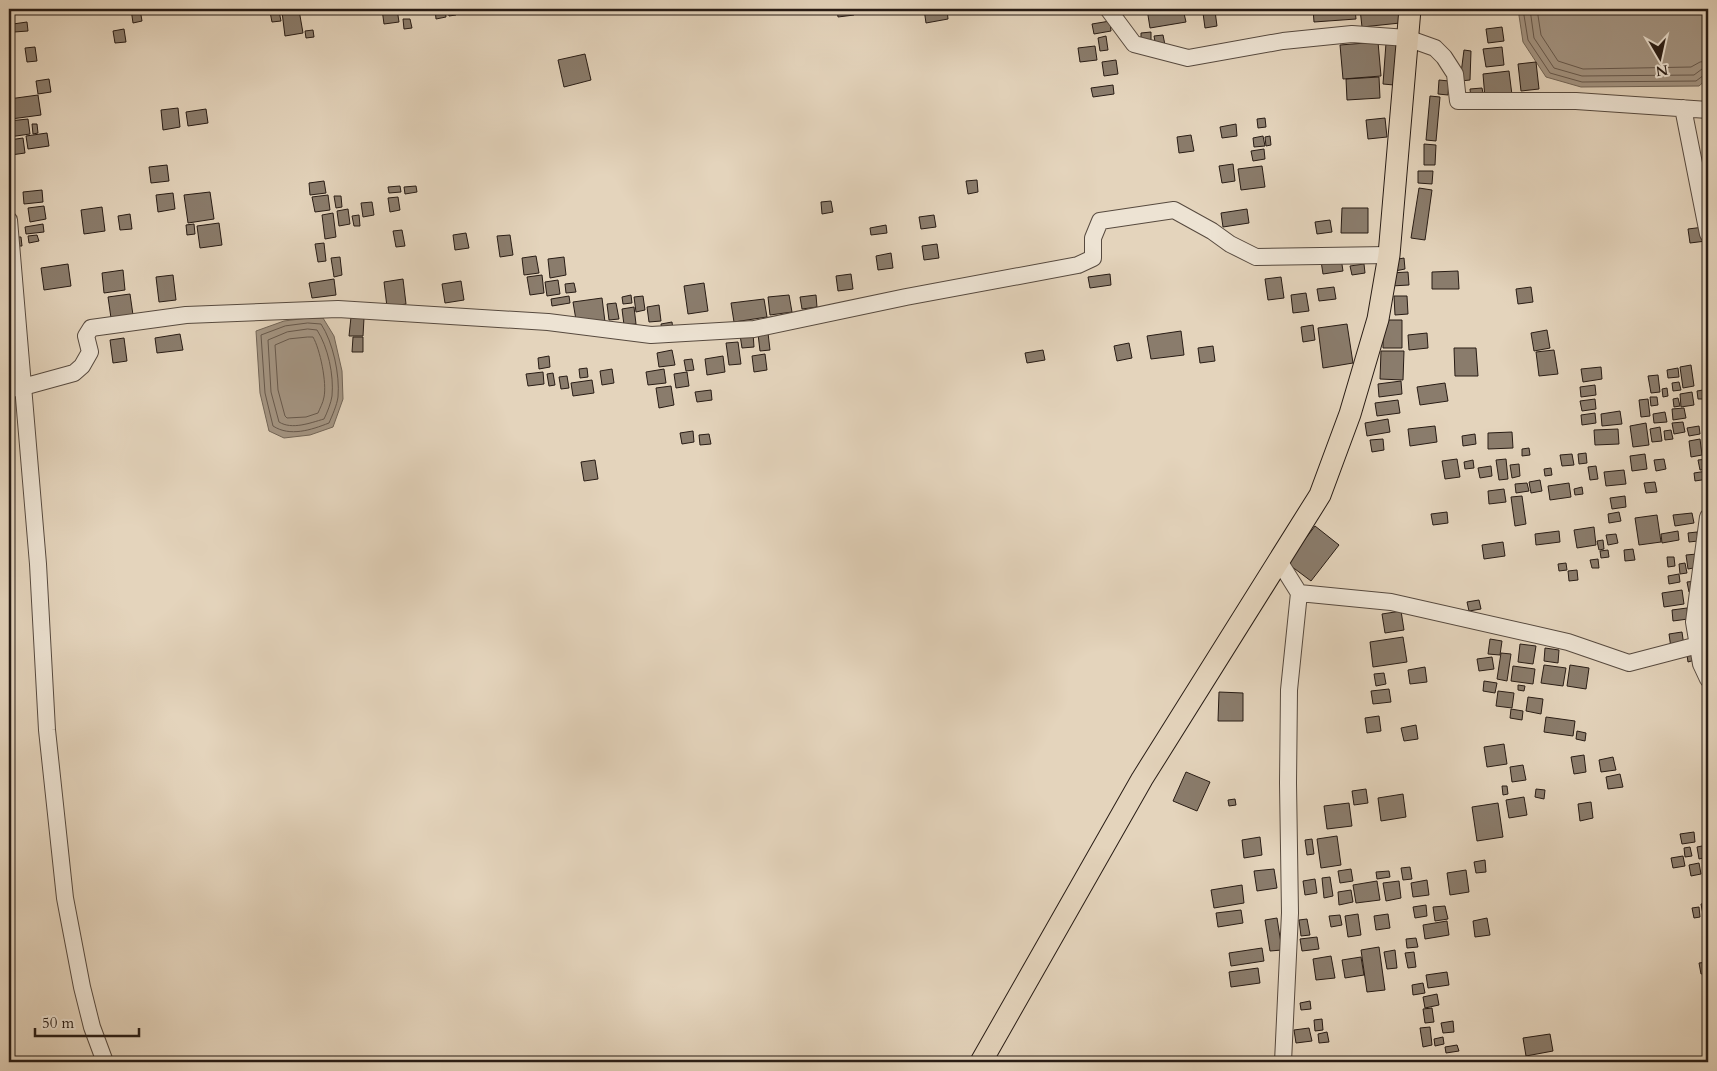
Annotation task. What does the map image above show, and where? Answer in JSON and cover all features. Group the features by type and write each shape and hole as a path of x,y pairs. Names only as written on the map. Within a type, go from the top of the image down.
{"main road":[{"path":"981,1062 1142,779 1320,496 1346,423 1378,319 1389,255 1410,9"}],"street":[{"path":"1108,9 1134,44 1188,58 1283,41 1352,34 1407,38 1435,48 1444,57 1455,74 1458,101 1576,101 1708,110"},
{"path":"1683,108 1708,234"},
{"path":"16,388 74,373 82,366 90,352 86,336 91,328 186,315 338,310 548,322 652,335 754,329 906,297 1078,265 1093,258 1093,238 1100,221 1174,210 1212,231 1230,244 1256,257 1389,255"},
{"path":"9,220 16,388 38,564 47,730 65,898 82,987 92,1027 105,1062"},
{"path":"1708,517 1694,622 1701,664 1708,679"},
{"path":"1279,561 1299,593 1289,690 1290,913 1283,1062"},
{"path":"1299,593 1391,602 1568,642 1629,664 1698,645"}],"water":[{"path":"1518,9 1708,9 1708,78 1699,86 1581,87 1546,77 1523,42"},
{"path":"323,318 334,336 342,371 343,399 333,427 310,435 284,438 269,431 260,393 256,331 284,321"}],"building":[{"path":"131,9 140,9 142,21 133,23"},
{"path":"382,9 397,9 399,22 384,24"},
{"path":"435,9 445,9 446,17 436,19"},
{"path":"448,9 456,9 456,15 449,16"},
{"path":"837,9 853,9 854,15 838,17"},
{"path":"891,9 906,9 906,10 892,12"},
{"path":"910,9 919,9 920,12 910,13"},
{"path":"924,9 947,9 948,19 926,23"},
{"path":"1147,9 1183,9 1186,22 1150,28"},
{"path":"1313,9 1355,9 1356,19 1314,22"},
{"path":"1360,9 1399,9 1400,23 1362,27"},
{"path":"299,10 303,33 285,36 282,12"},
{"path":"279,11 281,21 272,22 270,12"},
{"path":"1215,11 1217,26 1205,28 1203,13"},
{"path":"403,19 410,19 412,28 404,29"},
{"path":"1110,21 1111,31 1094,34 1092,24"},
{"path":"27,22 28,31 14,32 13,24"},
{"path":"1502,27 1504,41 1488,43 1486,29"},
{"path":"124,29 126,42 115,43 113,31"},
{"path":"313,30 314,37 306,38 305,31"},
{"path":"1151,32 1151,40 1141,40 1141,33"},
{"path":"1163,35 1165,45 1156,47 1154,36"},
{"path":"1106,36 1108,50 1100,51 1098,38"},
{"path":"1378,42 1381,76 1343,79 1340,45"},
{"path":"1386,43 1397,44 1394,85 1383,84"},
{"path":"1095,46 1097,60 1080,62 1078,48"},
{"path":"35,47 37,61 27,62 25,48"},
{"path":"1502,47 1504,65 1486,67 1483,49"},
{"path":"1464,50 1471,51 1470,80 1460,81"},
{"path":"585,54 591,80 564,87 558,60"},
{"path":"1116,60 1118,74 1104,76 1102,62"},
{"path":"1536,62 1539,89 1521,91 1518,64"},
{"path":"1509,71 1512,95 1485,98 1483,74"},
{"path":"1379,77 1380,98 1347,100 1346,79"},
{"path":"49,79 51,92 38,94 36,81"},
{"path":"1439,80 1449,81 1448,95 1438,94"},
{"path":"1113,85 1114,94 1093,97 1091,88"},
{"path":"1482,88 1484,98 1471,99 1470,89"},
{"path":"38,95 41,115 11,119 9,99"},
{"path":"1430,96 1440,97 1436,141 1426,140"},
{"path":"178,108 180,127 163,130 161,110"},
{"path":"206,109 208,123 188,126 186,112"},
{"path":"1265,118 1266,127 1258,128 1257,119"},
{"path":"1385,118 1387,137 1368,139 1366,120"},
{"path":"28,119 30,134 9,137 9,121"},
{"path":"32,124 37,124 38,133 33,134"},
{"path":"1236,124 1237,136 1222,138 1220,127"},
{"path":"47,133 49,146 28,149 26,136"},
{"path":"1191,135 1194,151 1179,153 1177,137"},
{"path":"1263,136 1265,146 1254,147 1253,138"},
{"path":"1270,136 1271,145 1266,146 1265,137"},
{"path":"23,138 25,153 11,155 9,140"},
{"path":"1424,144 1436,145 1435,165 1424,165"},
{"path":"1264,149 1265,159 1253,161 1251,151"},
{"path":"1233,164 1235,181 1222,183 1219,166"},
{"path":"167,165 169,181 151,183 149,167"},
{"path":"1262,166 1265,187 1241,190 1238,169"},
{"path":"1418,171 1433,171 1432,184 1418,183"},
{"path":"977,180 978,192 968,194 966,181"},
{"path":"324,181 326,193 310,195 309,183"},
{"path":"400,186 401,192 389,193 388,187"},
{"path":"416,186 417,192 405,194 404,187"},
{"path":"1419,188 1432,190 1425,240 1411,238"},
{"path":"42,190 43,202 24,204 23,192"},
{"path":"210,192 214,219 188,223 184,195"},
{"path":"173,193 175,209 158,212 156,195"},
{"path":"328,195 330,210 315,212 312,197"},
{"path":"334,196 341,196 342,207 336,208"},
{"path":"398,197 400,210 390,212 388,198"},
{"path":"831,201 833,212 822,214 821,202"},
{"path":"372,202 374,215 363,217 361,203"},
{"path":"44,206 46,219 30,222 28,208"},
{"path":"102,207 105,231 84,234 81,210"},
{"path":"1342,208 1368,208 1368,233 1341,233"},
{"path":"348,209 350,224 339,226 337,211"},
{"path":"1247,209 1249,223 1223,227 1221,213"},
{"path":"333,213 336,237 325,239 322,215"},
{"path":"130,214 132,229 120,230 118,216"},
{"path":"359,215 360,226 354,226 352,216"},
{"path":"934,215 936,227 921,229 919,217"},
{"path":"1330,220 1332,232 1317,234 1315,222"},
{"path":"219,223 222,245 200,248 197,226"},
{"path":"43,224 44,232 26,234 25,227"},
{"path":"194,224 195,234 187,235 186,225"},
{"path":"886,225 887,233 871,235 870,228"},
{"path":"1704,227 1706,241 1690,243 1688,229"},
{"path":"402,230 405,246 396,247 393,231"},
{"path":"466,233 469,248 455,250 453,235"},
{"path":"37,235 39,241 29,243 28,236"},
{"path":"510,235 513,255 500,257 497,236"},
{"path":"17,237 21,237 22,246 18,246"},
{"path":"324,243 326,261 318,262 315,244"},
{"path":"937,244 939,258 924,260 922,246"},
{"path":"891,253 893,268 878,270 876,256"},
{"path":"536,256 539,273 524,275 522,258"},
{"path":"340,257 342,275 334,277 331,258"},
{"path":"564,257 566,275 550,278 548,259"},
{"path":"1341,258 1343,271 1323,274 1321,261"},
{"path":"1404,258 1405,269 1395,271 1393,260"},
{"path":"68,264 71,286 44,290 41,268"},
{"path":"1364,264 1365,273 1352,275 1350,266"},
{"path":"123,270 125,290 104,293 102,273"},
{"path":"1458,271 1459,289 1432,289 1432,272"},
{"path":"1408,272 1409,285 1391,286 1390,273"},
{"path":"851,274 853,289 838,291 836,276"},
{"path":"1110,274 1111,285 1090,288 1088,277"},
{"path":"173,275 176,300 159,302 156,277"},
{"path":"542,275 544,293 530,295 527,277"},
{"path":"1281,277 1284,298 1268,300 1265,279"},
{"path":"334,279 336,295 312,298 309,283"},
{"path":"403,279 406,304 387,307 384,282"},
{"path":"558,280 560,294 547,296 545,282"},
{"path":"461,281 464,300 445,303 442,284"},
{"path":"574,283 576,292 566,293 565,284"},
{"path":"704,283 708,311 688,314 684,286"},
{"path":"1334,287 1336,299 1319,301 1317,289"},
{"path":"1531,287 1533,302 1518,304 1516,289"},
{"path":"1306,293 1309,311 1293,313 1291,295"},
{"path":"130,294 133,315 111,318 108,297"},
{"path":"631,295 632,303 623,304 622,297"},
{"path":"789,295 792,312 770,315 768,297"},
{"path":"816,295 817,307 802,309 800,297"},
{"path":"569,296 570,303 552,306 551,299"},
{"path":"643,296 645,310 636,312 634,297"},
{"path":"1394,296 1407,296 1408,314 1395,315"},
{"path":"602,298 605,322 577,326 573,302"},
{"path":"764,299 767,317 734,322 731,303"},
{"path":"616,303 619,319 609,320 607,304"},
{"path":"659,305 661,321 649,322 647,307"},
{"path":"634,307 636,324 624,325 622,309"},
{"path":"351,317 364,318 363,336 349,336"},
{"path":"1383,320 1402,320 1402,348 1383,348"},
{"path":"672,322 673,330 662,331 661,324"},
{"path":"1347,324 1353,363 1323,368 1318,328"},
{"path":"1313,325 1315,340 1303,342 1301,327"},
{"path":"1547,330 1550,348 1534,351 1531,333"},
{"path":"1181,331 1184,355 1151,359 1147,336"},
{"path":"753,333 754,347 742,348 740,335"},
{"path":"768,333 770,350 760,351 758,334"},
{"path":"1427,333 1428,348 1409,350 1408,335"},
{"path":"180,334 183,350 157,353 155,338"},
{"path":"353,337 363,337 363,352 352,352"},
{"path":"124,338 127,361 113,363 110,340"},
{"path":"738,342 741,364 729,365 726,343"},
{"path":"1129,343 1132,358 1117,361 1114,346"},
{"path":"1213,346 1215,361 1200,363 1198,348"},
{"path":"1454,348 1476,348 1478,376 1455,376"},
{"path":"672,350 675,365 659,367 657,353"},
{"path":"1043,350 1045,360 1027,363 1025,353"},
{"path":"1554,350 1558,374 1539,376 1536,352"},
{"path":"1381,351 1404,351 1403,380 1380,379"},
{"path":"765,354 767,370 754,372 752,356"},
{"path":"549,356 550,367 539,369 538,358"},
{"path":"723,356 725,372 707,375 705,359"},
{"path":"692,359 694,370 686,371 684,360"},
{"path":"1691,365 1694,386 1683,388 1680,367"},
{"path":"1601,367 1602,379 1583,382 1581,369"},
{"path":"587,368 588,377 580,378 579,369"},
{"path":"1678,368 1679,377 1668,378 1667,370"},
{"path":"612,369 614,383 602,385 600,371"},
{"path":"664,369 666,383 648,385 646,372"},
{"path":"543,372 544,384 528,386 526,374"},
{"path":"687,372 689,386 676,388 674,374"},
{"path":"553,373 555,385 549,386 547,374"},
{"path":"1658,375 1660,392 1651,393 1648,376"},
{"path":"567,376 569,388 561,389 559,377"},
{"path":"592,380 594,393 573,396 571,383"},
{"path":"1401,381 1402,394 1379,397 1378,384"},
{"path":"1679,382 1681,390 1673,391 1672,383"},
{"path":"1445,383 1448,401 1420,405 1417,387"},
{"path":"1595,385 1596,395 1581,397 1580,387"},
{"path":"671,386 674,405 659,408 656,388"},
{"path":"1667,388 1668,396 1663,397 1662,389"},
{"path":"711,390 712,400 697,402 695,392"},
{"path":"1703,390 1704,399 1698,399 1697,391"},
{"path":"1692,392 1694,405 1681,407 1680,394"},
{"path":"1650,397 1657,397 1658,405 1651,406"},
{"path":"1678,398 1680,406 1674,407 1673,399"},
{"path":"1595,399 1596,409 1582,411 1580,401"},
{"path":"1648,399 1650,416 1641,417 1639,400"},
{"path":"1398,400 1400,413 1377,416 1375,403"},
{"path":"1684,408 1686,418 1673,420 1672,409"},
{"path":"1620,411 1622,424 1602,426 1601,414"},
{"path":"1665,412 1667,422 1654,423 1653,414"},
{"path":"1595,413 1596,423 1582,425 1581,415"},
{"path":"1388,419 1390,432 1367,436 1365,423"},
{"path":"1683,422 1685,432 1674,434 1672,423"},
{"path":"1646,423 1649,445 1633,447 1630,426"},
{"path":"1435,426 1437,442 1410,446 1408,429"},
{"path":"1699,426 1700,434 1689,436 1687,428"},
{"path":"1660,427 1662,441 1652,442 1650,429"},
{"path":"1618,429 1619,444 1595,445 1594,430"},
{"path":"1671,430 1673,439 1665,440 1664,431"},
{"path":"693,431 694,442 682,444 680,433"},
{"path":"1512,432 1513,448 1488,449 1488,433"},
{"path":"709,434 711,444 700,445 699,435"},
{"path":"1475,434 1476,444 1463,446 1462,436"},
{"path":"1703,434 1708,434 1708,450 1705,451"},
{"path":"1383,439 1384,450 1372,452 1370,440"},
{"path":"1700,439 1702,455 1691,457 1689,441"},
{"path":"1529,448 1530,455 1522,456 1522,449"},
{"path":"1586,453 1587,463 1579,464 1578,454"},
{"path":"1572,454 1574,465 1562,466 1560,455"},
{"path":"1645,454 1647,469 1632,471 1630,456"},
{"path":"1457,459 1460,477 1445,479 1442,461"},
{"path":"1506,459 1508,479 1499,480 1496,460"},
{"path":"1664,459 1666,469 1656,471 1654,460"},
{"path":"1708,459 1708,469 1700,470 1698,460"},
{"path":"595,460 598,479 584,481 581,462"},
{"path":"1473,460 1474,468 1465,469 1464,462"},
{"path":"1519,464 1520,476 1512,478 1510,465"},
{"path":"1491,466 1492,476 1480,478 1478,468"},
{"path":"1596,466 1598,479 1590,480 1588,467"},
{"path":"1551,468 1552,475 1545,476 1544,469"},
{"path":"1624,470 1626,484 1606,486 1604,472"},
{"path":"1707,471 1708,479 1695,481 1694,473"},
{"path":"1540,480 1542,491 1531,493 1529,482"},
{"path":"1655,482 1657,492 1646,493 1644,483"},
{"path":"1527,483 1529,491 1516,493 1515,484"},
{"path":"1569,483 1571,497 1550,500 1548,486"},
{"path":"1582,487 1583,494 1575,495 1574,489"},
{"path":"1504,489 1506,502 1489,504 1488,491"},
{"path":"1522,496 1526,524 1515,526 1511,497"},
{"path":"1625,496 1626,507 1612,509 1610,498"},
{"path":"1447,512 1448,523 1433,525 1431,514"},
{"path":"1619,512 1621,521 1609,523 1608,514"},
{"path":"1692,513 1694,523 1675,526 1673,515"},
{"path":"1657,515 1661,542 1639,545 1635,518"},
{"path":"1315,526 1339,545 1311,581 1287,563"},
{"path":"1594,527 1596,545 1577,548 1574,530"},
{"path":"1559,531 1560,542 1536,545 1535,534"},
{"path":"1678,531 1679,540 1662,543 1661,534"},
{"path":"1697,532 1698,541 1689,542 1688,533"},
{"path":"1616,534 1618,543 1608,545 1606,535"},
{"path":"1603,540 1604,549 1599,550 1597,541"},
{"path":"1503,542 1505,556 1484,559 1482,545"},
{"path":"1633,549 1635,560 1625,561 1624,550"},
{"path":"1608,550 1609,557 1601,558 1600,551"},
{"path":"1697,554 1699,567 1688,569 1686,555"},
{"path":"1667,557 1674,557 1675,566 1668,567"},
{"path":"1598,559 1599,568 1592,568 1590,560"},
{"path":"1566,563 1567,570 1559,571 1558,564"},
{"path":"1685,563 1687,573 1680,574 1679,564"},
{"path":"1577,570 1578,580 1569,581 1568,571"},
{"path":"1679,574 1680,582 1669,584 1668,576"},
{"path":"1696,581 1697,590 1689,592 1687,582"},
{"path":"1682,590 1684,604 1664,607 1662,593"},
{"path":"1479,600 1481,609 1469,611 1467,602"},
{"path":"1687,608 1688,619 1673,621 1672,610"},
{"path":"1401,611 1404,630 1385,633 1382,614"},
{"path":"1682,632 1684,646 1671,648 1669,634"},
{"path":"1403,637 1407,662 1373,667 1370,642"},
{"path":"1490,639 1502,641 1500,655 1488,654"},
{"path":"1520,644 1536,646 1533,664 1518,662"},
{"path":"1545,648 1559,650 1558,663 1544,661"},
{"path":"1501,653 1511,654 1507,681 1497,679"},
{"path":"1694,653 1695,660 1688,662 1687,655"},
{"path":"1492,657 1494,669 1479,671 1477,659"},
{"path":"1544,665 1566,668 1563,686 1541,683"},
{"path":"1570,665 1589,668 1586,689 1567,686"},
{"path":"1513,666 1535,669 1533,684 1511,681"},
{"path":"1425,667 1427,682 1410,684 1408,670"},
{"path":"1384,673 1386,684 1376,686 1374,674"},
{"path":"1484,681 1497,683 1495,693 1483,691"},
{"path":"1518,685 1525,686 1524,691 1518,690"},
{"path":"1389,689 1391,702 1373,704 1371,691"},
{"path":"1498,691 1514,693 1512,708 1496,706"},
{"path":"1219,692 1243,693 1243,721 1218,721"},
{"path":"1528,697 1543,699 1541,714 1526,711"},
{"path":"1511,709 1523,711 1522,720 1510,718"},
{"path":"1379,716 1381,731 1367,733 1365,718"},
{"path":"1546,717 1575,721 1573,736 1544,732"},
{"path":"1416,725 1418,739 1404,741 1401,728"},
{"path":"1577,731 1586,733 1585,741 1576,739"},
{"path":"1504,744 1507,764 1487,767 1484,747"},
{"path":"1584,755 1586,772 1574,774 1571,757"},
{"path":"1613,757 1616,770 1601,772 1599,760"},
{"path":"1523,765 1526,780 1512,782 1510,767"},
{"path":"1186,772 1210,782 1197,811 1173,801"},
{"path":"1620,774 1623,787 1608,789 1606,777"},
{"path":"1502,786 1507,786 1508,794 1503,795"},
{"path":"1366,789 1368,803 1354,805 1352,791"},
{"path":"1536,789 1545,790 1544,799 1535,797"},
{"path":"1403,794 1406,817 1381,821 1378,798"},
{"path":"1524,797 1527,815 1509,818 1506,800"},
{"path":"1235,799 1236,805 1229,806 1228,800"},
{"path":"1591,802 1593,818 1580,821 1578,804"},
{"path":"1349,803 1352,826 1327,829 1324,806"},
{"path":"1498,803 1503,837 1477,841 1472,807"},
{"path":"1694,832 1695,842 1682,844 1680,834"},
{"path":"1337,836 1341,865 1321,868 1317,839"},
{"path":"1260,837 1262,855 1244,858 1242,840"},
{"path":"1312,839 1314,854 1307,855 1305,840"},
{"path":"1707,845 1708,857 1699,859 1697,847"},
{"path":"1690,847 1692,856 1685,857 1684,848"},
{"path":"1683,856 1685,866 1673,868 1671,858"},
{"path":"1485,860 1486,872 1476,873 1474,862"},
{"path":"1699,863 1701,874 1691,876 1689,865"},
{"path":"1410,867 1412,879 1403,880 1401,868"},
{"path":"1274,869 1277,888 1257,891 1254,871"},
{"path":"1351,869 1353,881 1340,883 1338,871"},
{"path":"1466,870 1469,892 1450,895 1447,873"},
{"path":"1389,871 1390,877 1377,879 1376,872"},
{"path":"1330,877 1333,896 1324,898 1322,878"},
{"path":"1315,879 1317,893 1305,895 1303,881"},
{"path":"1427,880 1429,895 1413,897 1411,883"},
{"path":"1377,881 1380,900 1356,903 1353,885"},
{"path":"1399,881 1401,898 1386,901 1383,883"},
{"path":"1242,885 1244,903 1214,908 1211,890"},
{"path":"1351,890 1353,902 1339,905 1338,892"},
{"path":"1708,903 1708,920 1704,920 1701,904"},
{"path":"1426,905 1427,916 1415,918 1413,907"},
{"path":"1445,906 1448,919 1435,921 1433,907"},
{"path":"1699,907 1700,917 1694,918 1692,908"},
{"path":"1241,910 1243,923 1218,927 1216,913"},
{"path":"1358,914 1361,935 1348,937 1345,916"},
{"path":"1388,914 1390,928 1376,930 1374,916"},
{"path":"1340,915 1342,925 1331,927 1329,916"},
{"path":"1277,918 1282,950 1270,951 1265,920"},
{"path":"1487,918 1490,935 1475,937 1473,921"},
{"path":"1307,919 1310,935 1301,936 1299,920"},
{"path":"1447,921 1449,935 1425,939 1423,925"},
{"path":"1317,937 1319,949 1302,951 1300,939"},
{"path":"1416,938 1418,947 1407,948 1406,939"},
{"path":"1379,947 1385,990 1367,992 1361,950"},
{"path":"1262,948 1264,961 1231,966 1229,953"},
{"path":"1395,950 1397,968 1387,969 1384,952"},
{"path":"1414,952 1416,967 1408,968 1405,953"},
{"path":"1331,956 1335,978 1316,980 1313,959"},
{"path":"1361,957 1364,975 1345,978 1342,960"},
{"path":"1708,962 1708,973 1701,974 1699,963"},
{"path":"1258,968 1260,983 1231,987 1229,972"},
{"path":"1447,972 1449,985 1428,988 1426,975"},
{"path":"1423,983 1425,993 1413,995 1412,985"},
{"path":"1437,994 1439,1005 1425,1008 1423,997"},
{"path":"1310,1001 1311,1009 1301,1010 1300,1003"},
{"path":"1432,1008 1434,1022 1425,1023 1423,1009"},
{"path":"1322,1019 1323,1030 1315,1031 1314,1020"},
{"path":"1453,1021 1454,1032 1443,1033 1441,1023"},
{"path":"1430,1027 1432,1045 1423,1047 1420,1028"},
{"path":"1309,1028 1312,1041 1296,1043 1294,1030"},
{"path":"1327,1032 1329,1042 1319,1043 1318,1034"},
{"path":"1550,1034 1553,1051 1526,1056 1523,1038"},
{"path":"1443,1037 1444,1044 1435,1046 1434,1039"},
{"path":"1457,1045 1459,1051 1446,1053 1445,1047"}]}
